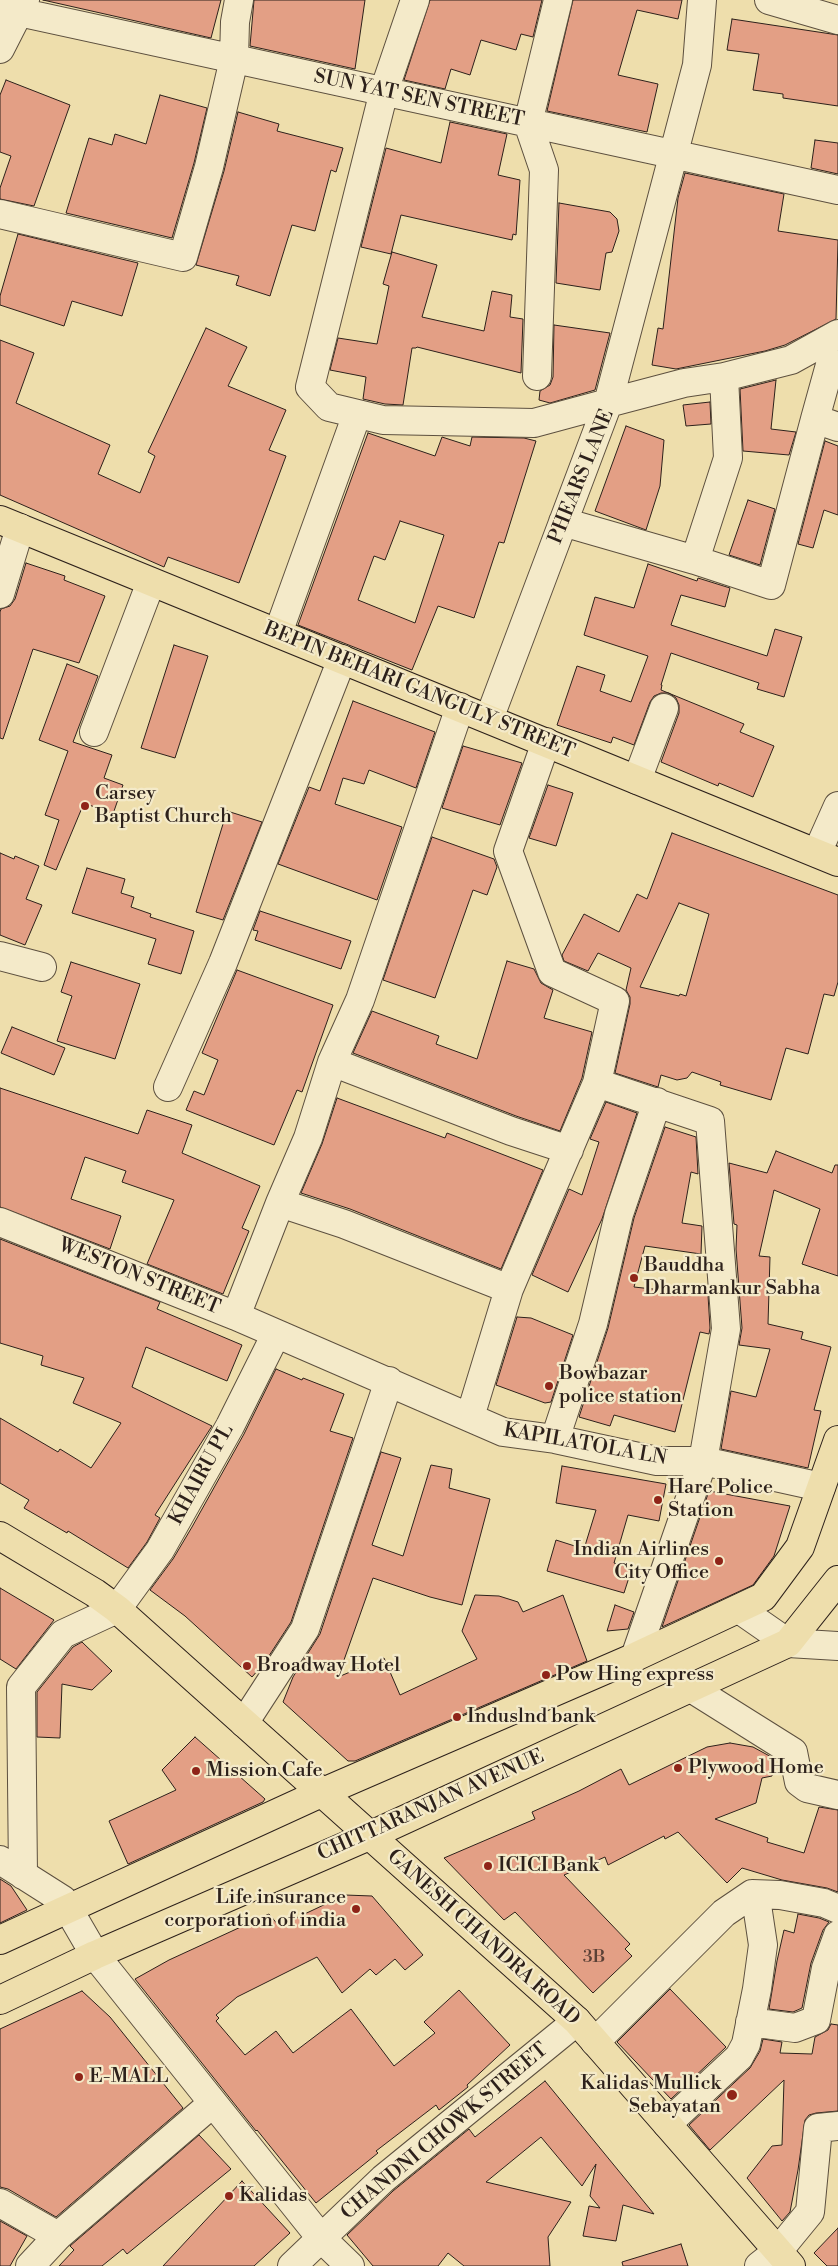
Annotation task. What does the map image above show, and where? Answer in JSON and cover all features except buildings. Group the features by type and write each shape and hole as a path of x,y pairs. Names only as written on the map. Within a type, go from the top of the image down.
{"main road":[{"name":"BEPIN BEHARI GANGULY STREET","path":"10,524 827,857"},
{"path":"0,1940 321,1793 635,1657 763,1597 800,1547 838,1440"},
{"name":"GANESH CHANDRA ROAD","path":"0,1536 95,1593 117,1609 368,1836 577,2021 666,2124 776,2261"},
{"name":"CHITTARANJAN AVENUE","path":"0,2000 96,1955 368,1836 788,1644 838,1580"}],"street":[{"path":"0,214 184,257 209,167 234,59 234,22 239,0"},
{"path":"415,0 384,91 310,387 329,407 382,420 534,423 608,404 697,65 702,0"},
{"path":"537,376 544,170 528,123 558,0"},
{"path":"769,0 805,5 838,20"},
{"path":"0,49 15,7"},
{"name":"SUN YAT SEN STREET","path":"15,7 234,59 838,190"},
{"path":"563,522 695,560 771,585 826,423 838,335"},
{"name":"PHEARS LANE","path":"489,719 608,404 684,383 724,377 790,360 838,335"},
{"path":"695,560 728,458 724,377"},
{"path":"278,633 357,414"},
{"path":"0,594 10,524"},
{"path":"94,732 151,582"},
{"path":"168,1087 223,963 342,659"},
{"path":"236,1316 280,1202 308,1138 332,1062 360,1000 460,707"},
{"path":"637,780 664,708"},
{"path":"470,1417 509,1289 597,1083 615,1001 552,972 508,852 546,742"},
{"path":"827,857 838,806"},
{"path":"0,956 42,967"},
{"path":"332,1062 511,1132 569,1150"},
{"path":"597,1083 710,1121 726,1329 703,1461 635,1657"},
{"path":"555,1440 594,1324 619,1214 657,1102"},
{"path":"280,1202 344,1224 509,1289"},
{"name":"WESTON STREET","path":"0,1222 236,1316 276,1334"},
{"name":"KAPILATOLA LN","path":"276,1334 389,1381 503,1432 555,1440 657,1462 703,1461 821,1487"},
{"name":"KHAIRU PL","path":"117,1609 160,1550 230,1426 276,1334"},
{"path":"244,1723 305,1629 389,1381"},
{"path":"23,1875 21,1687 63,1634 117,1609"},
{"path":"739,1609 788,1644 838,1646"},
{"path":"691,1688 793,1752 799,1782 807,1788 838,1795"},
{"path":"0,1860 62,1900 96,1955 212,2103 322,2238 350,2266"},
{"path":"595,2042 724,1913 752,1894 780,1895 824,1903 838,1909"},
{"path":"666,2124 739,2057 746,2044 763,1945 757,1905 752,1894"},
{"path":"750,2022 796,2028 816,2020 826,1968 838,1935"},
{"name":"CHANDNI CHOWK STREET","path":"292,2266 383,2180 577,2021"},
{"path":"30,2266 58,2236 212,2103"},
{"path":"776,2261 810,2212 818,2128 838,2126"},
{"path":"0,2203 58,2236"}],"place":[{"name":"Carsey Baptist Church","path":"85,806"},
{"name":"Bauddha Dharmankur Sabha","path":"634,1278"},
{"name":"Bowbazar police station","path":"549,1386"},
{"name":"Hare Police Station","path":"658,1500"},
{"name":"Indian Airlines City Office","path":"719,1561"},
{"name":"Broadway Hotel","path":"247,1666"},
{"name":"Pow Hing express","path":"546,1675"},
{"name":"Induslnd bank","path":"457,1717"},
{"name":"Plywood Home","path":"678,1768"},
{"name":"Mission Cafe","path":"196,1771"},
{"name":"ICICI Bank","path":"488,1866"},
{"name":"Life insurance corporation of india","path":"356,1909"},
{"name":"E-MALL","path":"79,2077"},
{"name":"Kalidas Mullick Sebayatan","path":"732,2095"},
{"name":"Kalidas","path":"229,2196"}]}
